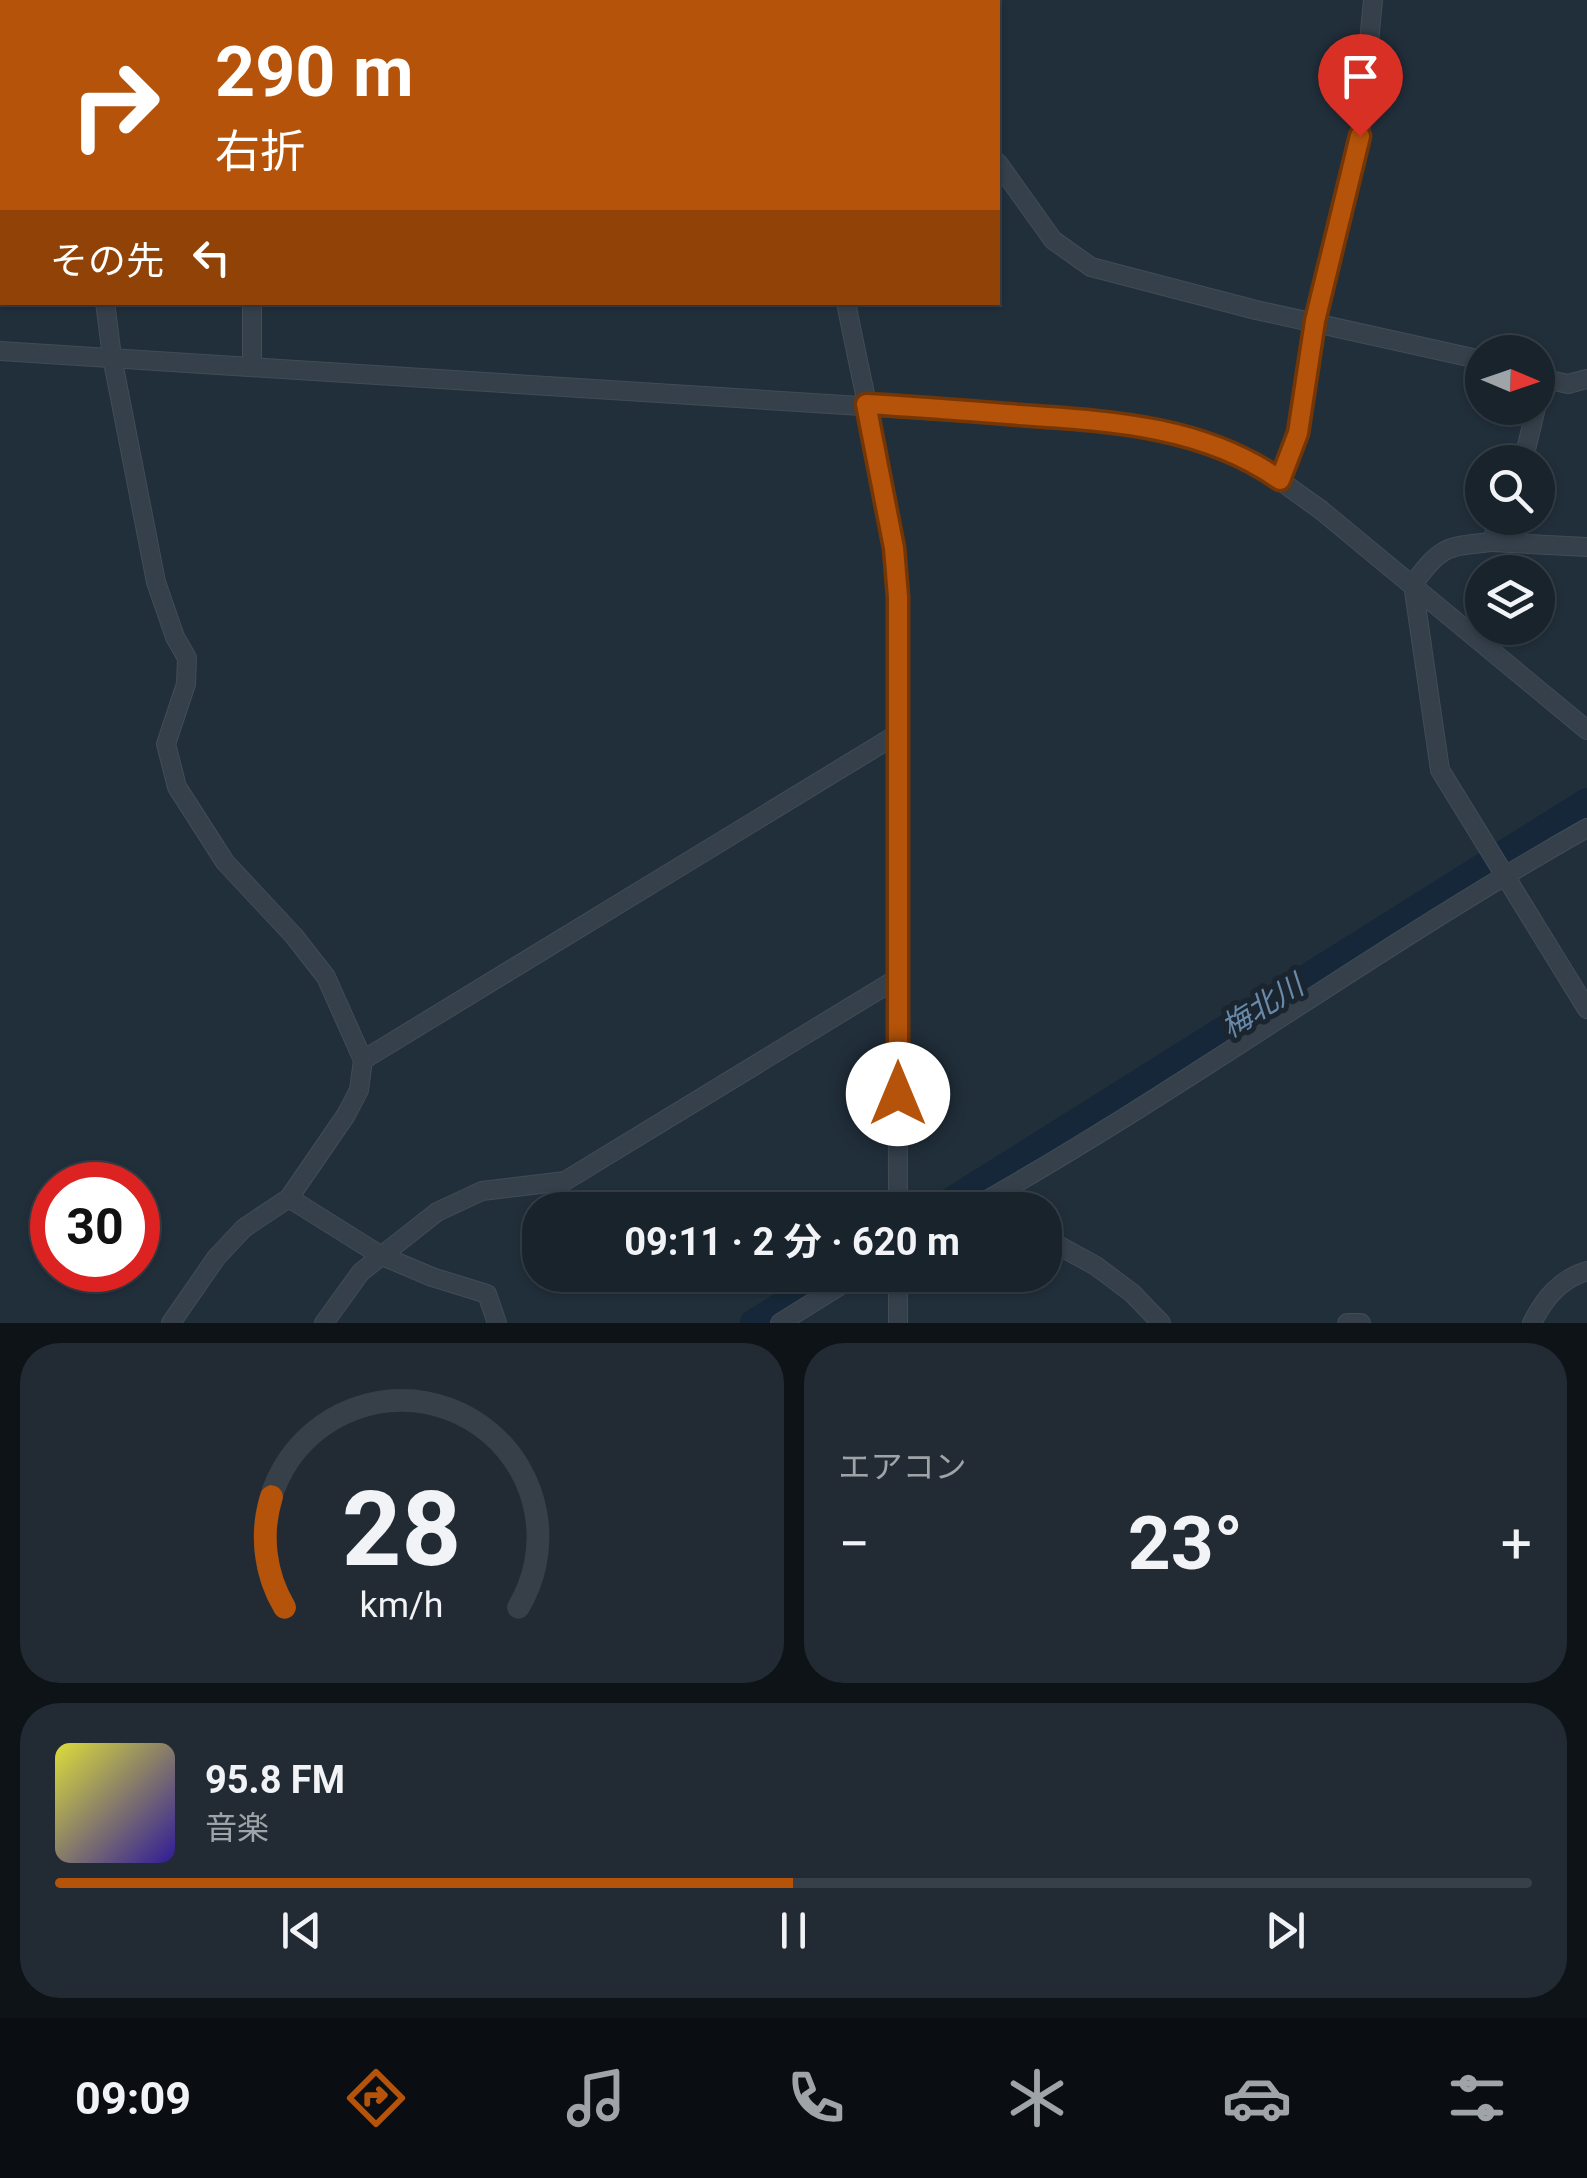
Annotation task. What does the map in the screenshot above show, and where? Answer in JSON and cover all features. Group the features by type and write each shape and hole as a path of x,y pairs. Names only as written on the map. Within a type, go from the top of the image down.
{"street":[{"path":"1280,480 1298,433 1315,321 1360,136 1373,0"},
{"path":"1000,166 1053,240 1092,267 1256,310 1465,356"},
{"path":"105,305 156,582 187,658 186,684 166,744 177,786 225,862 326,976 363,1060 359,1090 346,1116 289,1198 244,1228 216,1258 170,1323"},
{"path":"252,305 252,366"},
{"path":"847,305 894,548 899,733 898,1192"},
{"path":"0,351 866,404 1111,422 1196,438 1240,456 1280,480 1587,730"},
{"path":"1555,384 1587,380"},
{"path":"1491,542 1494,535"},
{"path":"1587,547 1491,542 1448,547 1433,558 1412,584 1440,770 1587,1009"},
{"path":"363,1060 899,733"},
{"path":"1001,1192 1420,932 1504,874 1587,828"},
{"path":"324,1323 361,1272 437,1212 482,1191 565,1180 898,978"},
{"path":"289,1198 380,1256 487,1294 497,1323"},
{"path":"1062,1247 1132,1293 1161,1323"},
{"path":"1532,1323 1553,1290 1575,1274 1587,1271"},
{"path":"780,1323 830,1292"},
{"path":"898,1292 898,1323"},
{"path":"1347,1323 1361,1323"}],"waterway":[{"name":"梅北川","path":"966,1192 1587,802"},
{"name":"梅北川","path":"754,1323 804,1292"}],"route":[{"path":"898,1094 898,597 894,548 866,404 1111,422 1156,430 1196,438 1240,456 1280,480 1298,433 1315,321 1360,136"}]}
